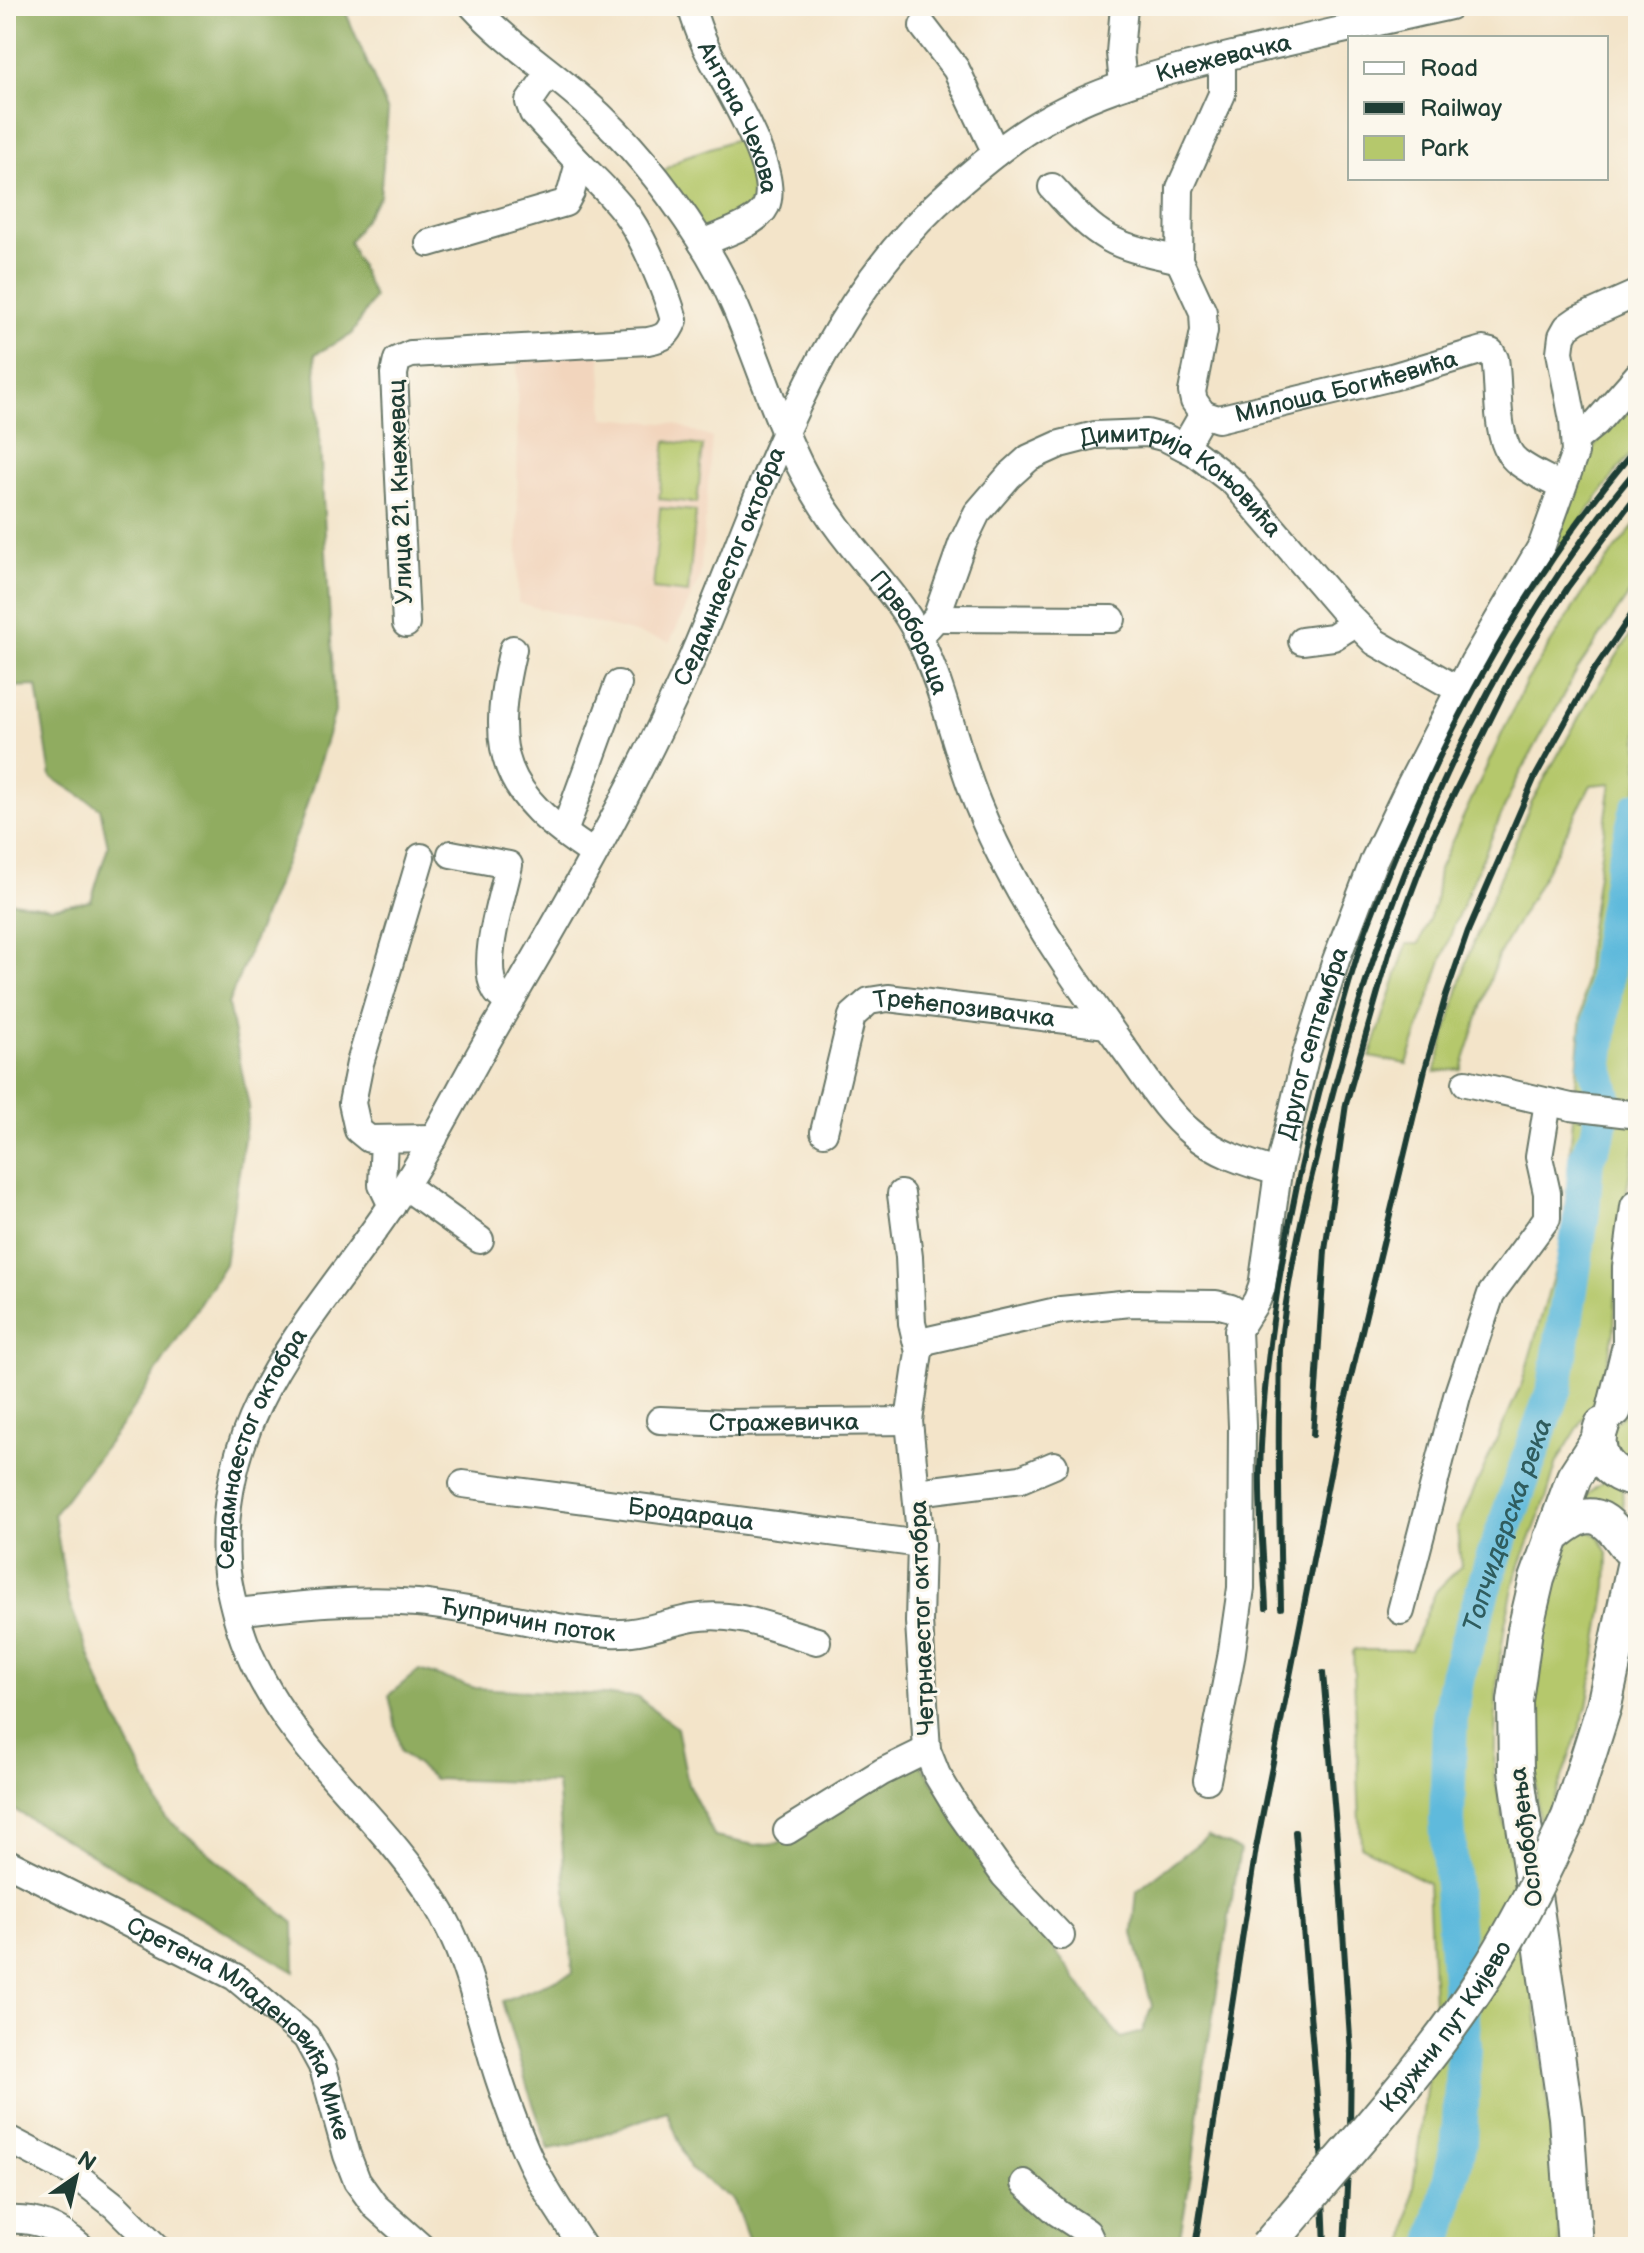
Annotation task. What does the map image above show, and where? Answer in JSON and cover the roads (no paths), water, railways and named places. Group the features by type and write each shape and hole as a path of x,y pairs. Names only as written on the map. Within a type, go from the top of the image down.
{"main road":[{"path":"1626,1406 1634,1355 1630,1267 1638,1207"},
{"name":"Ослобођења","path":"1575,2247 1566,2117 1516,1770 1515,1701 1525,1630 1551,1538 1574,1477 1598,1440 1600,1429 1626,1406"},
{"path":"1598,1440 1602,1457 1626,1476"},
{"path":"1564,1506 1589,1484 1626,1476"},
{"name":"Кружни пут Кијево","path":"1267,2247 1439,2039 1484,1977 1520,1918 1569,1817 1597,1731 1632,1556 1626,1476"},
{"path":"1551,1538 1577,1519 1597,1517 1611,1524 1632,1556"}],"street":[{"name":"Првобораца","path":"473,6 514,47 581,98 626,139 702,243 755,355 799,463 824,507 890,592 926,625 961,760 999,851 1046,937 1168,1109 1189,1131 1225,1155 1278,1172"},
{"name":"Антона Чехова","path":"691,6 705,45 761,155 768,175 769,193 765,208 756,218 702,243"},
{"name":"Кнежевачка","path":"1124,6 1120,53 1123,85 1179,67 1450,6"},
{"path":"923,26 956,69 996,153"},
{"name":"Милоша Богићевића","path":"1222,58 1222,94 1180,188 1179,260 1203,312 1204,331 1192,392 1203,414 1218,419 1392,377 1476,352 1491,352 1496,365 1501,424 1510,454 1517,462 1562,487"},
{"path":"429,243 565,203 579,163 530,108 532,97 549,73"},
{"name":"Седамнаестог октобра","path":"583,2247 531,2162 497,2074 467,1968 443,1915 401,1854 283,1718 252,1662 236,1612 226,1561 228,1504 237,1454 264,1390 287,1352 398,1196 434,1138 593,853 682,681 785,428 813,371 875,273 913,227 996,153 1066,108 1123,85"},
{"name":"Улица 21. Кнежевац","path":"406,624 394,374 397,360 411,354 648,341 661,339 668,334 674,320 630,219 579,163"},
{"path":"1052,187 1075,212 1107,237 1136,249 1179,260"},
{"path":"1638,293 1577,320 1567,327 1562,336 1560,352 1575,440 1596,423 1638,375"},
{"name":"Милоша Богићевића","path":"1184,447 1203,414"},
{"name":"Димитрија Коњовића","path":"926,625 977,513 998,486 1029,458 1047,449 1095,435 1147,433 1184,447 1234,483 1375,642 1459,690"},
{"name":"Другог септембра","path":"1207,1780 1241,1588 1242,1426 1238,1333 1262,1287 1278,1172 1305,1058 1341,945 1374,860 1459,690 1542,545 1575,453 1575,440"},
{"path":"926,625 1112,619"},
{"path":"1302,641 1333,637 1355,623"},
{"path":"513,649 502,704 509,771 527,800 593,853"},
{"path":"564,832 618,684"},
{"path":"451,854 509,865 490,953 489,972 498,994 510,1003"},
{"path":"421,857 360,1063 352,1103 358,1130 369,1139 434,1138"},
{"name":"Трећепозивачка","path":"824,1132 852,1016 869,1001 888,998 1107,1025"},
{"path":"1466,1083 1560,1104 1632,1115"},
{"path":"1401,1611 1457,1396 1491,1294 1547,1218 1547,1193 1539,1157 1560,1104"},
{"path":"384,1140 382,1185 480,1240"},
{"name":"Четрнаестог октобра","path":"901,1194 909,1257 912,1323 919,1352 909,1421 921,1544 919,1622 927,1750 937,1775 960,1813 1004,1875 1061,1936"},
{"path":"919,1352 922,1344 929,1340 1075,1308 1131,1303 1216,1304 1231,1308 1244,1317"},
{"name":"Стражевичка","path":"660,1420 728,1423 909,1421"},
{"path":"917,1492 1021,1479 1054,1465"},
{"name":"Бродараца","path":"463,1484 921,1544"},
{"name":"Ћупричин поток","path":"236,1612 322,1602 384,1601 612,1633 669,1625 693,1618 723,1616 757,1622 817,1641"},
{"path":"787,1831 882,1772 927,1750"},
{"name":"Сретена Младеновића Мике","path":"6,1862 235,1977 306,2037 323,2068 357,2181 375,2206 421,2247"},
{"path":"6,2138 73,2173 115,2206 156,2247"},
{"path":"1024,2183 1058,2213 1087,2232 1094,2247"},
{"path":"6,2220 29,2220 49,2225 81,2247"}],"waterway":[{"name":"Топчидерска река","path":"1435,2247 1459,2142 1464,2047 1447,1821 1450,1716 1457,1676 1491,1565 1555,1387 1582,1212 1586,1159 1599,1131 1604,1098 1596,1065 1610,941 1623,868 1638,809"}],"railway":[{"path":"1266,1608 1260,1470 1272,1327 1287,1233 1307,1139 1359,950 1418,802 1481,676 1554,556 1638,446"},
{"path":"1281,1608 1279,1436 1283,1320 1305,1202 1352,1028 1411,857 1447,774 1488,693 1533,615 1583,539 1638,467"},
{"path":"1313,1435 1325,1250 1346,1104 1391,947 1432,838 1514,672 1568,587 1638,493"},
{"path":"1195,2247 1256,1848 1341,1418 1425,1069 1468,931 1534,779 1594,670 1638,605"},
{"path":"1323,1673 1351,2054 1344,2247"},
{"path":"1295,1832 1321,2146 1325,2247"}]}
